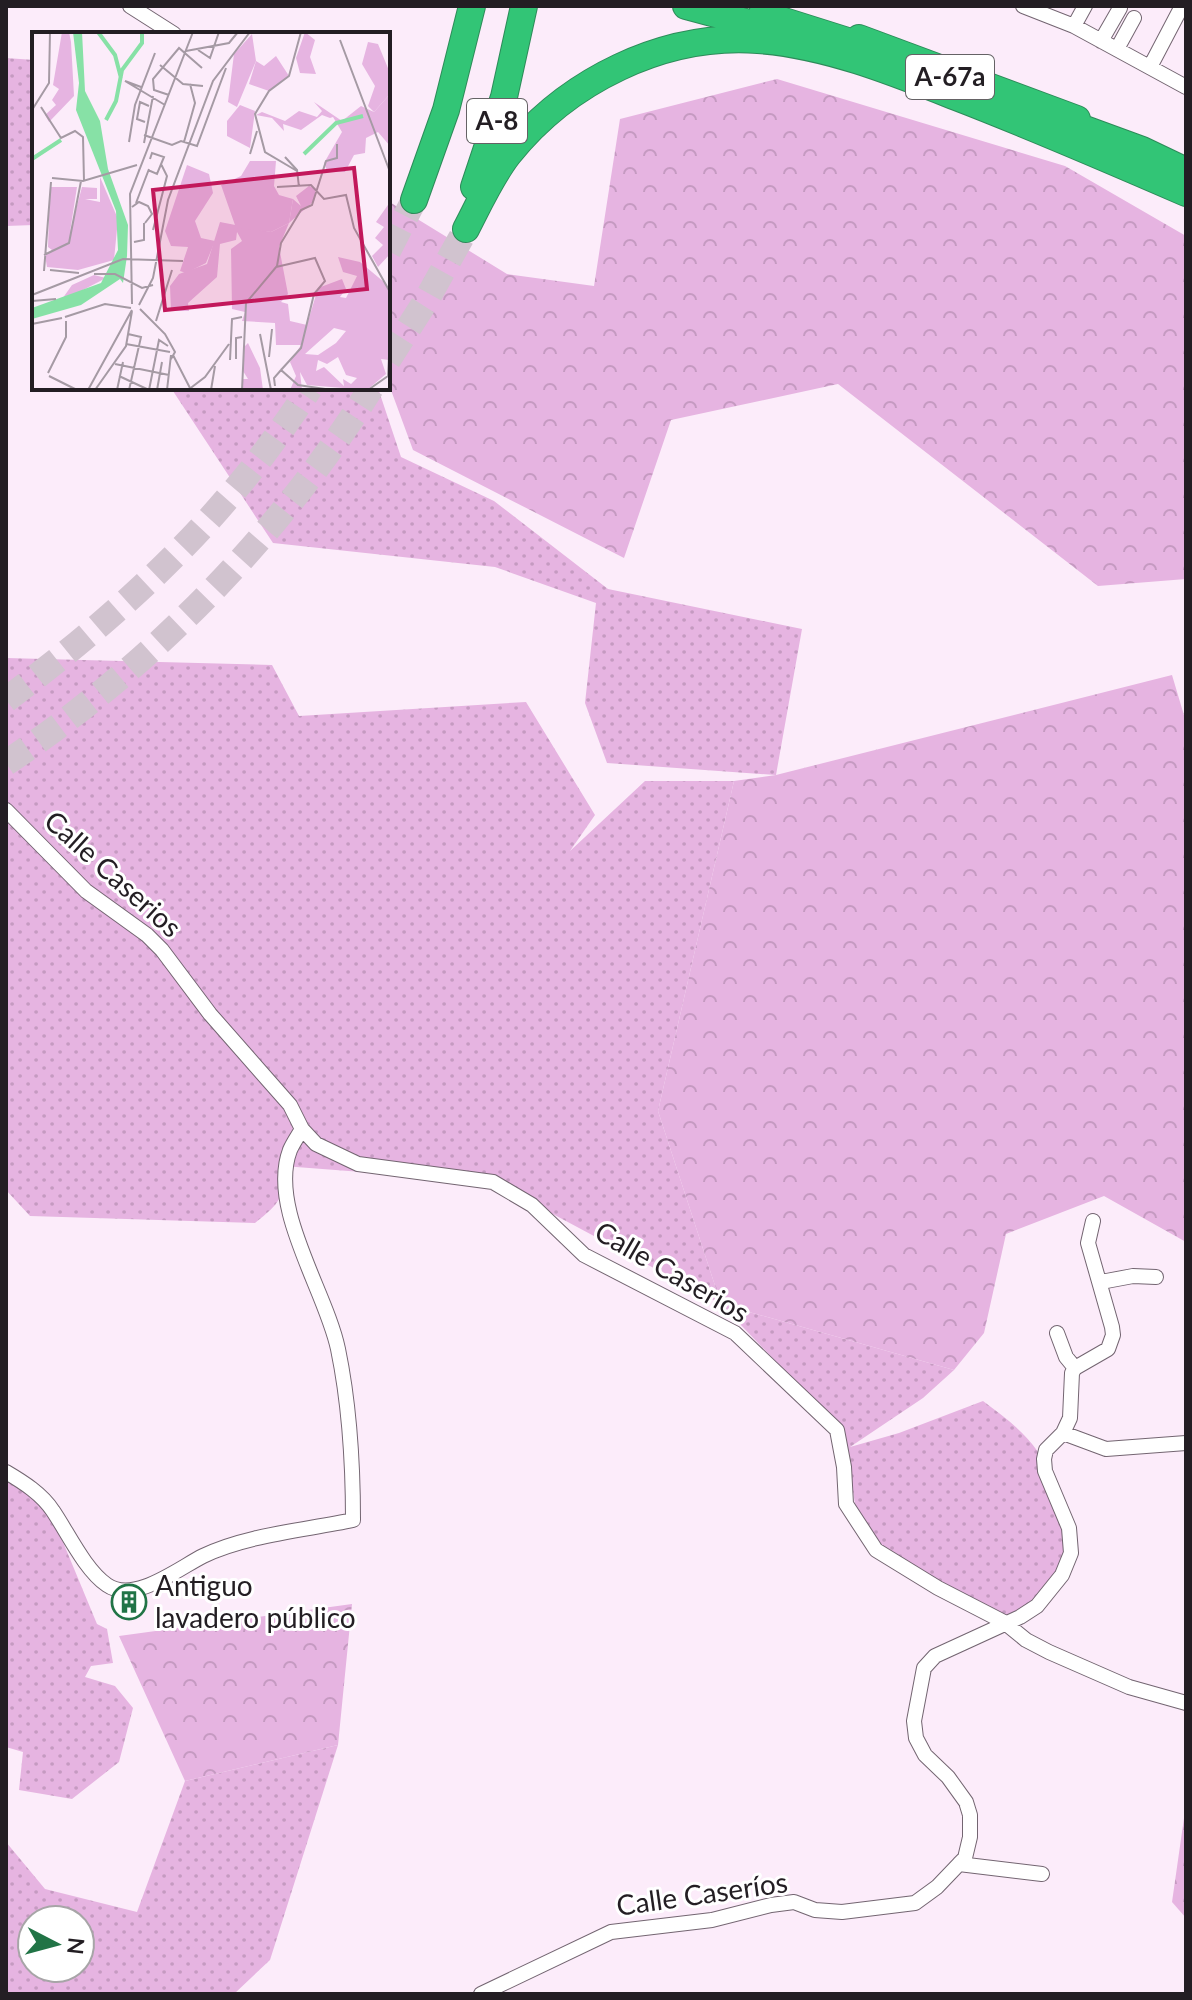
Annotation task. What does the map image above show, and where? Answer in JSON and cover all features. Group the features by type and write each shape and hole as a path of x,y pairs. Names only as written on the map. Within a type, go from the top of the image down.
{"highway":[{"path":"686,6 743,10 906,53 1102,130 1186,171"},
{"name":"A-8","path":"414,200 446,110 472,8"},
{"name":"A-8","path":"523,9 494,132 462,227 508,156 539,122 586,86 628,63 653,54 678,47 731,40 758,40 809,48 876,67 1030,126 1186,192"},
{"name":"A-67a","path":"743,10 999,107 1186,192"}],"street":[{"path":"130,6 171,32"},
{"path":"1074,26 1085,6"},
{"path":"1150,67 1182,6"},
{"path":"1029,7 1074,26 1185,83"},
{"path":"1101,41 1120,8"},
{"path":"1117,49 1134,18"},
{"name":"Calle Caserios","path":"6,810 86,891 147,935 162,950 210,1014 290,1105 302,1129 316,1144 358,1164 493,1182 532,1205 584,1255 735,1333 837,1430 844,1467 846,1504 876,1550 938,1588 1004,1622 1026,1640 1129,1687 1186,1703"},
{"path":"6,1472 25,1483 52,1509 96,1574 106,1585 117,1590 133,1590 152,1584 203,1556 230,1546 353,1520 349,1411 332,1322 292,1224 286,1198 289,1152 302,1129"},
{"path":"959,1864 965,1858 970,1837 970,1815 966,1802 948,1777 925,1755 916,1738 914,1721 920,1686 924,1668 935,1656 1037,1606 1062,1575 1071,1553 1069,1528 1045,1471 1044,1459 1046,1450 1063,1433 1070,1418 1072,1373 1075,1368 1102,1354 1111,1343 1112,1327 1088,1243 1093,1221"},
{"path":"1101,1282 1133,1276 1156,1277"},
{"path":"1057,1333 1066,1357 1075,1368"},
{"path":"1063,1433 1106,1449 1186,1443"},
{"path":"959,1864 1042,1874"},
{"name":"Calle Caseríos","path":"481,1994 611,1932 712,1920 794,1902 815,1910 829,1911 878,1909 915,1903 937,1887 959,1864"}],"green space":[{"path":"6,58 32,60 32,225 6,226"},
{"path":"777,79 1065,166 1186,236 1186,579 1098,586 838,384 671,420 624,558 413,450 390,387 390,202 507,274 594,286 620,119"},
{"path":"172,390 379,390 401,457 494,501 608,589 802,629 776,775 607,763 585,703 596,603 495,567 273,543"},
{"path":"6,658 272,665 299,716 526,702 595,815 570,851 645,781 734,781 658,1111 721,1304 493,1182 283,1166 279,1199 255,1223 30,1216 6,1190"},
{"path":"1172,675 1186,722 1186,1242 1104,1196 1006,1234 984,1333 954,1370 721,1304 658,1111 734,781 776,775"},
{"path":"721,1304 954,1370 923,1398 850,1447 899,1433 983,1401 1006,1418 1026,1437 1042,1459 1063,1533 1064,1558 1038,1595 1016,1611 996,1615 917,1572 875,1540 856,1510 846,1448 818,1406"},
{"path":"6,1476 33,1495 53,1518 97,1624 107,1629 113,1663 91,1666 85,1677 115,1686 133,1708 119,1762 72,1799 19,1790 23,1752 6,1747"},
{"path":"352,1604 338,1745 185,1781 119,1636"},
{"path":"338,1745 270,1960 234,1994 6,1994 6,1842 45,1889 137,1912 185,1781"},
{"path":"1186,1804 1186,1918 1172,1902"}],"tunnel":[{"path":"390,247 414,200"},
{"path":"390,357 466,229"},
{"path":"6,700 93,631 176,555 249,473 309,390"},
{"path":"6,763 111,685 208,595 296,495 370,390"}],"place":[{"name":"Antiguo lavadero público","path":"129,1602"}]}
